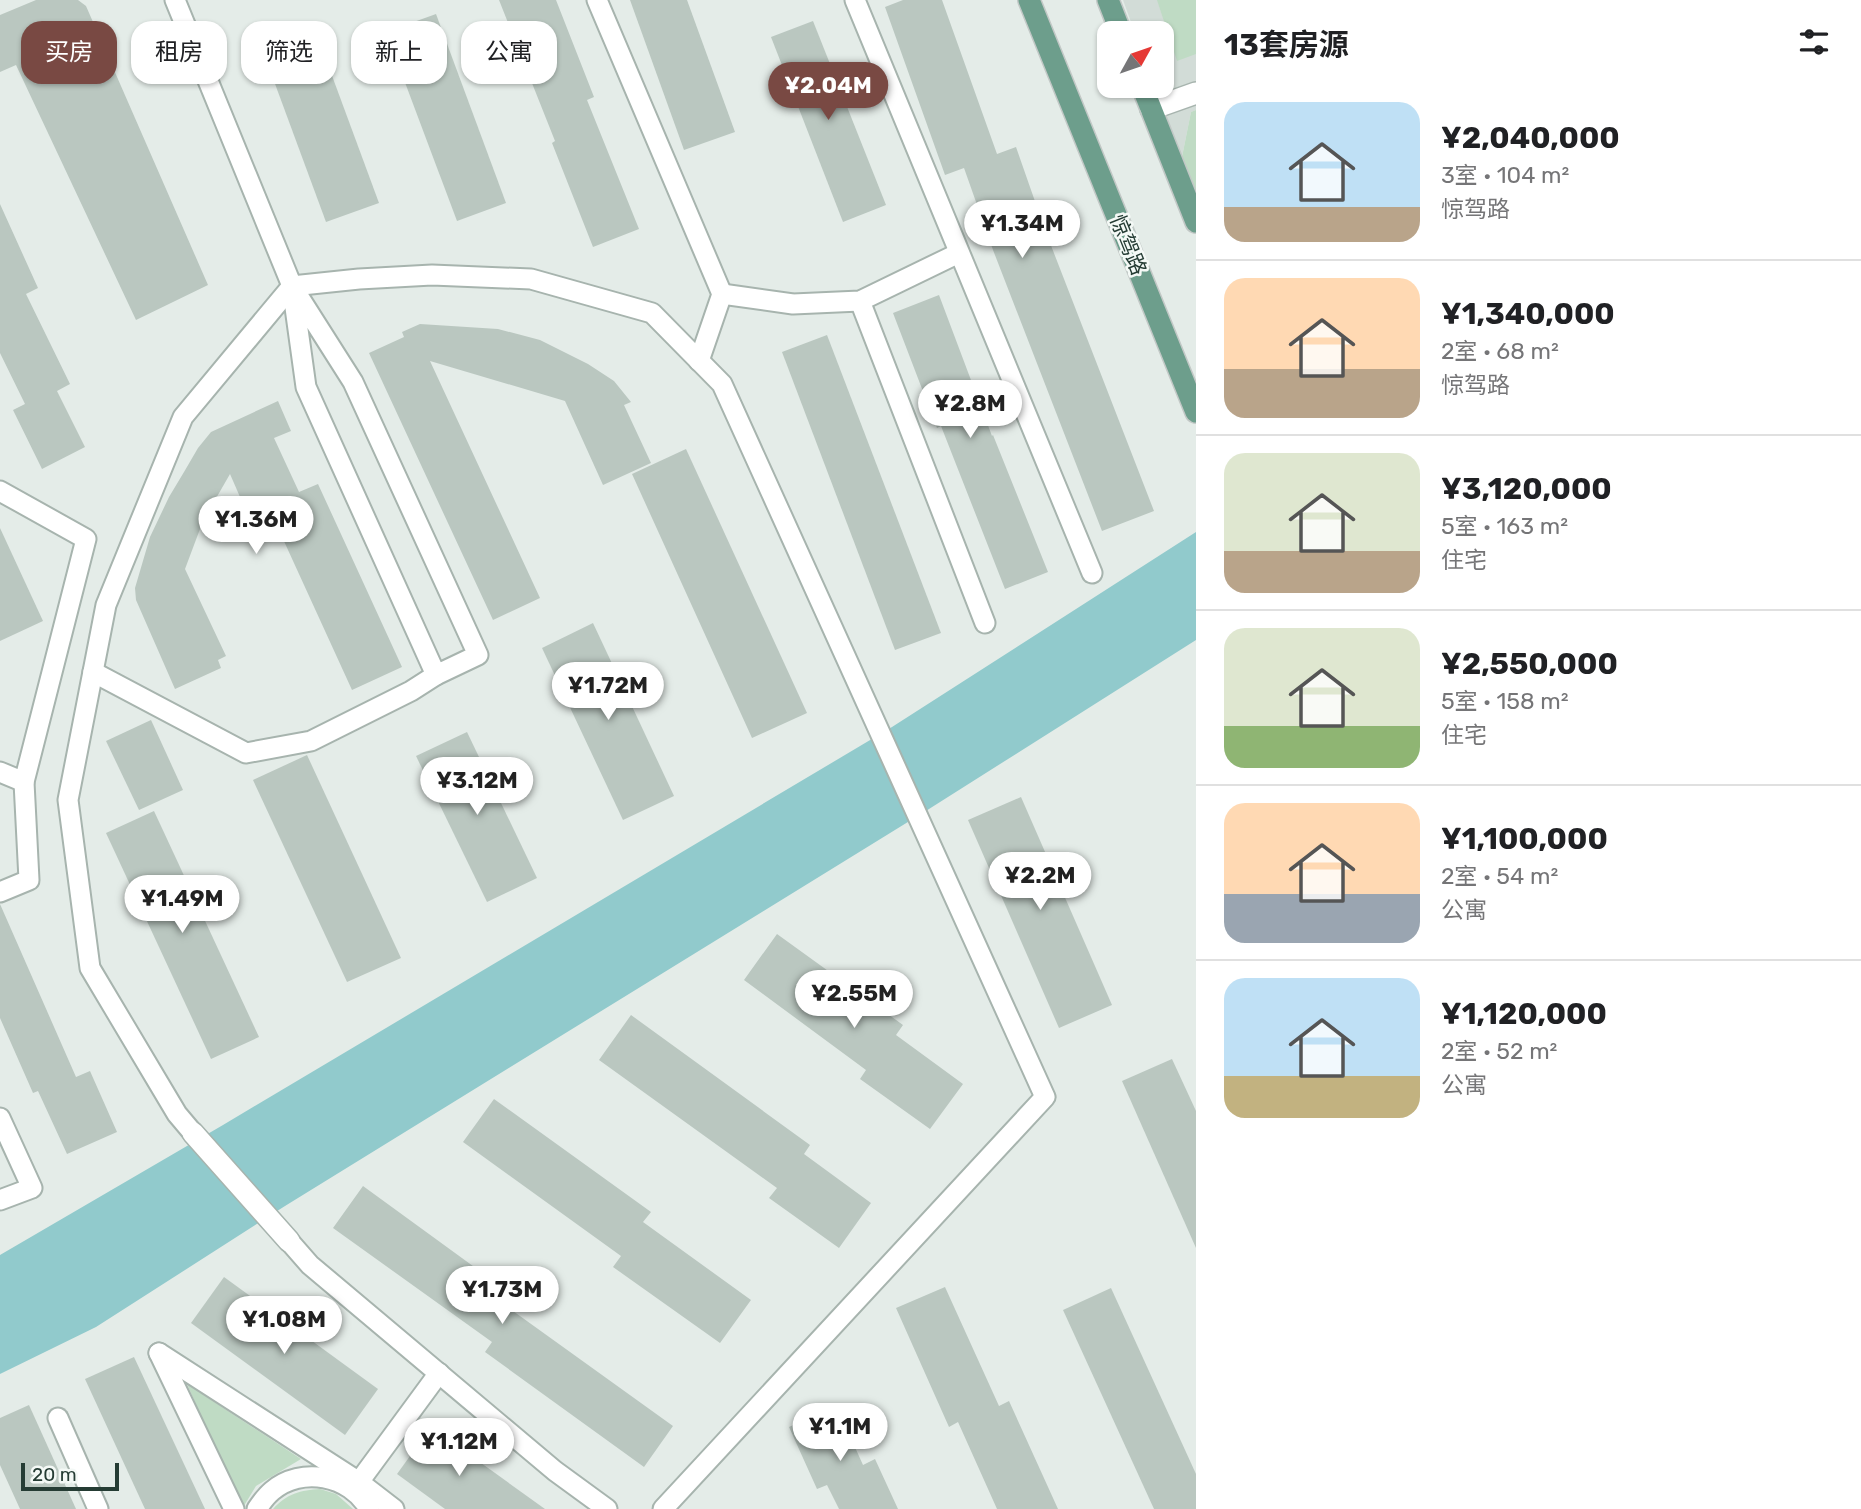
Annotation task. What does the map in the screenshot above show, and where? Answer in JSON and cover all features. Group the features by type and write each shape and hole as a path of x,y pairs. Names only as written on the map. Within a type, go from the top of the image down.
{"main road":[{"name":"惊驾路","path":"1029,0 1196,412"},
{"path":"1108,0 1116,21"},
{"path":"1147,98 1196,222"}],"street":[{"path":"1151,108 1196,93"},
{"path":"193,1133 289,1241"}],"lane":[{"path":"93,673 246,753 311,741 478,655 353,382 292,286 176,0"},
{"path":"597,0 722,295 699,361"},
{"path":"855,0 1092,573"},
{"path":"722,295 793,304 860,301 959,253"},
{"path":"193,1133 177,1114 90,968 68,800 106,605 183,417 292,286 432,275 531,279 652,313 722,384 1045,1097 663,1509"},
{"path":"292,286 306,387 436,675"},
{"path":"860,301 985,623"},
{"path":"0,491 86,539 24,782 29,880 0,892"},
{"path":"0,772 24,782"},
{"path":"0,1118 32,1188 0,1200"},
{"path":"289,1241 310,1265 555,1471 607,1509"},
{"path":"234,1509 159,1353 394,1509"},
{"path":"356,1486 439,1373"},
{"path":"58,1418 98,1509"},
{"path":"257,1509 272,1491 291,1480 312,1476 356,1486 369,1509"}],"shaded area":[{"path":"1123,0 1196,0 1196,110 1191,112 1182,157 1160,98 1174,98 1174,21 1131,21"}],"green space":[{"path":"1157,0 1196,0 1196,54 1177,61 1174,52 1174,21 1164,21"},
{"path":"1196,110 1196,191 1182,157 1191,112"},
{"path":"187,1384 301,1459 256,1486 242,1509"},
{"path":"320,1489 336,1494 353,1509 273,1509 294,1494"}],"water":[{"path":"1196,532 1196,640 929,809 285,1206 96,1327 0,1374 0,1255 892,727"}],"building":[{"path":"36,0 78,0 86,6 93,21 21,21 21,76 16,65 0,72 0,15"},
{"path":"499,0 556,0 594,97 587,100 639,229 593,247 552,143 555,141 532,84 557,84 557,21 507,21"},
{"path":"630,0 687,0 735,132 684,150"},
{"path":"903,0 942,0 997,154 1016,147 1045,230 1154,511 1102,531 964,168 945,175 885,7"},
{"path":"436,14 439,21 417,21"},
{"path":"813,21 886,205 843,222 771,37"},
{"path":"447,44 506,203 457,221 406,84 447,84"},
{"path":"117,77 208,285 136,320 25,84 117,84"},
{"path":"275,84 335,84 379,203 326,222"},
{"path":"0,204 38,288 26,294 70,384 57,391 85,447 42,469 13,410 25,404 0,353"},
{"path":"939,295 992,436 1048,572 1005,589 941,426 937,428 893,313"},
{"path":"420,324 498,329 540,340 588,364 614,381 631,402 624,405 651,463 603,485 565,401 430,361 540,598 493,620 369,353 404,337 402,332"},
{"path":"827,335 941,633 895,650 782,352"},
{"path":"278,401 291,431 274,438 299,492 318,484 402,667 352,690 267,504 247,513 230,474 203,521 185,569 226,656 218,660 221,668 175,689 136,600 135,588 150,537 169,497 198,448 211,432"},
{"path":"686,449 807,713 752,738 632,474"},
{"path":"0,528 43,621 0,641"},
{"path":"593,623 674,796 623,820 542,648"},
{"path":"151,720 183,790 139,810 106,741"},
{"path":"467,732 537,878 487,902 416,756"},
{"path":"307,755 401,958 347,982 253,780"},
{"path":"1021,797 1112,1005 1059,1028 968,820"},
{"path":"154,811 259,1037 211,1059 106,833"},
{"path":"0,904 76,1077 90,1071 117,1132 67,1154 38,1091 33,1093 0,1018"},
{"path":"777,934 903,1025 896,1035 963,1084 930,1129 860,1079 866,1070 744,980"},
{"path":"631,1015 810,1145 804,1154 871,1203 839,1248 769,1198 777,1188 599,1060"},
{"path":"1172,1059 1196,1111 1196,1248 1122,1081"},
{"path":"494,1099 651,1212 643,1222 751,1300 720,1343 613,1267 621,1256 463,1142"},
{"path":"363,1186 521,1301 513,1311 673,1426 644,1467 485,1352 492,1342 333,1228"},
{"path":"224,1277 378,1389 345,1435 191,1323"},
{"path":"945,1287 999,1406 1009,1401 1058,1509 997,1509 958,1422 949,1427 896,1308"},
{"path":"1111,1288 1196,1474 1196,1509 1154,1509 1063,1310"},
{"path":"134,1357 205,1509 145,1509 85,1379"},
{"path":"29,1405 76,1509 20,1509 0,1465 0,1418"},
{"path":"836,1405 863,1465 875,1459 898,1509 839,1509 827,1485 817,1489 789,1427"},
{"path":"431,1427 545,1509 445,1509 397,1474"}]}
